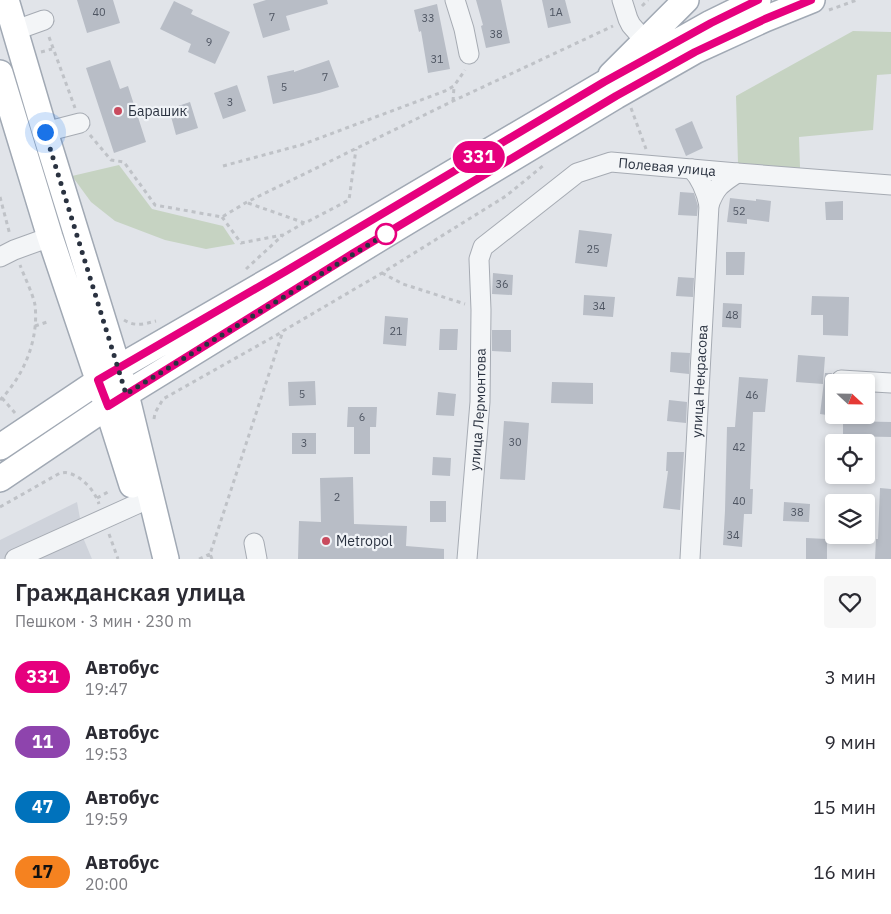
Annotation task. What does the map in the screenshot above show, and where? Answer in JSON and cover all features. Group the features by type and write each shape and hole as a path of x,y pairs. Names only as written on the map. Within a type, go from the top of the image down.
{"main road":[{"path":"6,0 45,132 108,374"},
{"path":"604,82 686,0"},
{"path":"0,447 108,374 278,276 604,82 711,23 758,0"},
{"path":"0,479 117,400 376,240 616,96 695,52 765,19 812,0"},
{"path":"0,73 50,237 108,374 166,559"},
{"path":"117,400 137,504 151,559"}],"street":[{"path":"455,0 469,54"},
{"path":"622,0 631,25 644,41"},
{"path":"16,30 44,20"},
{"path":"45,132 80,123"},
{"name":"Полевая улица","path":"479,259 483,247 576,173 612,162 891,185"},
{"name":"улица Некрасова","path":"692,169 700,178 706,190 710,205"},
{"name":"улица Некрасова","path":"690,559 710,205 714,192 737,173"},
{"path":"7,254 50,237"},
{"name":"улица Лермонтова","path":"467,559 480,402 482,310 479,259"},
{"path":"875,382 891,383"},
{"path":"15,559 137,504"}],"path":[{"path":"44,20 52,49 80,123 111,160 124,162 155,205 222,217 247,202 453,101 628,19 648,0"},
{"path":"223,166 301,145 454,86 453,101"},
{"path":"631,108 652,165"},
{"path":"243,271 284,235 349,200 356,149"},
{"path":"0,196 7,254 34,304 35,326 29,353 20,374 1,399 17,415"},
{"path":"247,202 305,222"},
{"path":"222,217 241,243 284,235"},
{"path":"382,273 403,284 482,310"},
{"path":"35,326 47,322"},
{"path":"154,420 155,413 162,400 282,331"},
{"path":"0,507 60,472 77,476 88,485 97,498 118,559"},
{"path":"97,498 108,492"},
{"path":"199,559 210,554"}],"shaded area":[{"path":"77,502 84,540 92,559 0,559 0,540"}],"green space":[{"path":"853,31 891,32 891,74 877,75 873,130 799,137 800,168 738,163 736,96"},
{"path":"119,165 152,209 223,226 235,244 206,249 165,240 115,221 91,202 72,176"}],"building":[{"path":"77,0 113,0 120,23 87,33"},
{"path":"266,0 327,0 328,4 286,16 290,30 263,38 253,4"},
{"path":"476,0 501,0 510,43 486,48 481,26 483,25"},
{"path":"542,0 565,0 571,23 548,28"},
{"path":"174,1 193,10 191,14 230,32 215,64 188,52 191,44 160,29"},
{"path":"437,4 450,69 428,73 421,31 419,32 414,10"},
{"name":"Барашик","path":"110,60 120,89 128,86 146,142 114,153 86,68"},
{"path":"329,60 339,87 273,104 267,76 294,70 294,72"},
{"path":"237,85 246,111 223,119 214,93"},
{"path":"190,102 198,128 176,135 169,109"},
{"path":"692,121 703,148 686,156 675,129"},
{"path":"680,192 694,193 698,206 697,216 678,215"},
{"path":"730,198 771,201 769,222 747,219 747,224 727,222"},
{"path":"843,201 843,220 826,220 825,202"},
{"path":"579,230 612,234 607,267 575,263"},
{"path":"726,252 745,252 744,275 726,275"},
{"path":"493,273 513,275 512,295 492,294"},
{"path":"678,277 694,278 693,297 676,296"},
{"path":"584,295 615,297 613,317 583,315"},
{"path":"812,296 849,297 848,336 823,335 823,315 811,315"},
{"path":"723,303 742,304 741,328 722,327"},
{"path":"385,316 408,318 406,346 383,344"},
{"path":"440,329 458,329 457,350 439,350"},
{"path":"492,330 511,330 511,352 492,351"},
{"path":"671,352 690,353 689,374 670,372"},
{"path":"798,355 825,357 823,384 796,382"},
{"path":"825,373 832,373 825,374 825,415 820,414"},
{"path":"739,377 768,379 765,412 753,412 750,489 753,489 752,514 744,514 742,547 723,545 727,427 735,427"},
{"path":"315,381 316,405 289,406 288,382"},
{"path":"552,382 593,383 593,404 551,403"},
{"path":"438,392 456,394 454,416 436,415"},
{"path":"669,400 687,402 686,423 667,421"},
{"path":"348,407 377,407 376,427 370,427 370,454 354,454 354,427 347,427"},
{"path":"504,421 529,423 525,480 500,479"},
{"path":"891,422 891,437 875,437 875,434 843,434 843,424"},
{"path":"292,433 316,433 316,454 292,454"},
{"path":"667,452 684,452 680,510 663,508 668,471 666,471"},
{"path":"433,457 451,458 450,476 432,475"},
{"path":"353,477 354,524 407,526 406,546 444,549 444,559 298,559 299,521 321,522 320,478"},
{"path":"880,488 891,489 891,559 875,559 876,539 878,539"},
{"path":"430,501 446,501 446,522 430,522"},
{"path":"784,502 810,504 809,522 783,521"},
{"path":"806,538 825,539 827,559 806,559"}],"bus line":[{"name":"331","path":"758,0 711,23 604,82 98,380 108,406 352,254 616,96 695,52 811,0"}],"place":[{"name":"Барашик","path":"118,111"},
{"name":"Metropol","path":"326,541"}],"route":[{"path":"45,132 126,394 386,234"}]}
